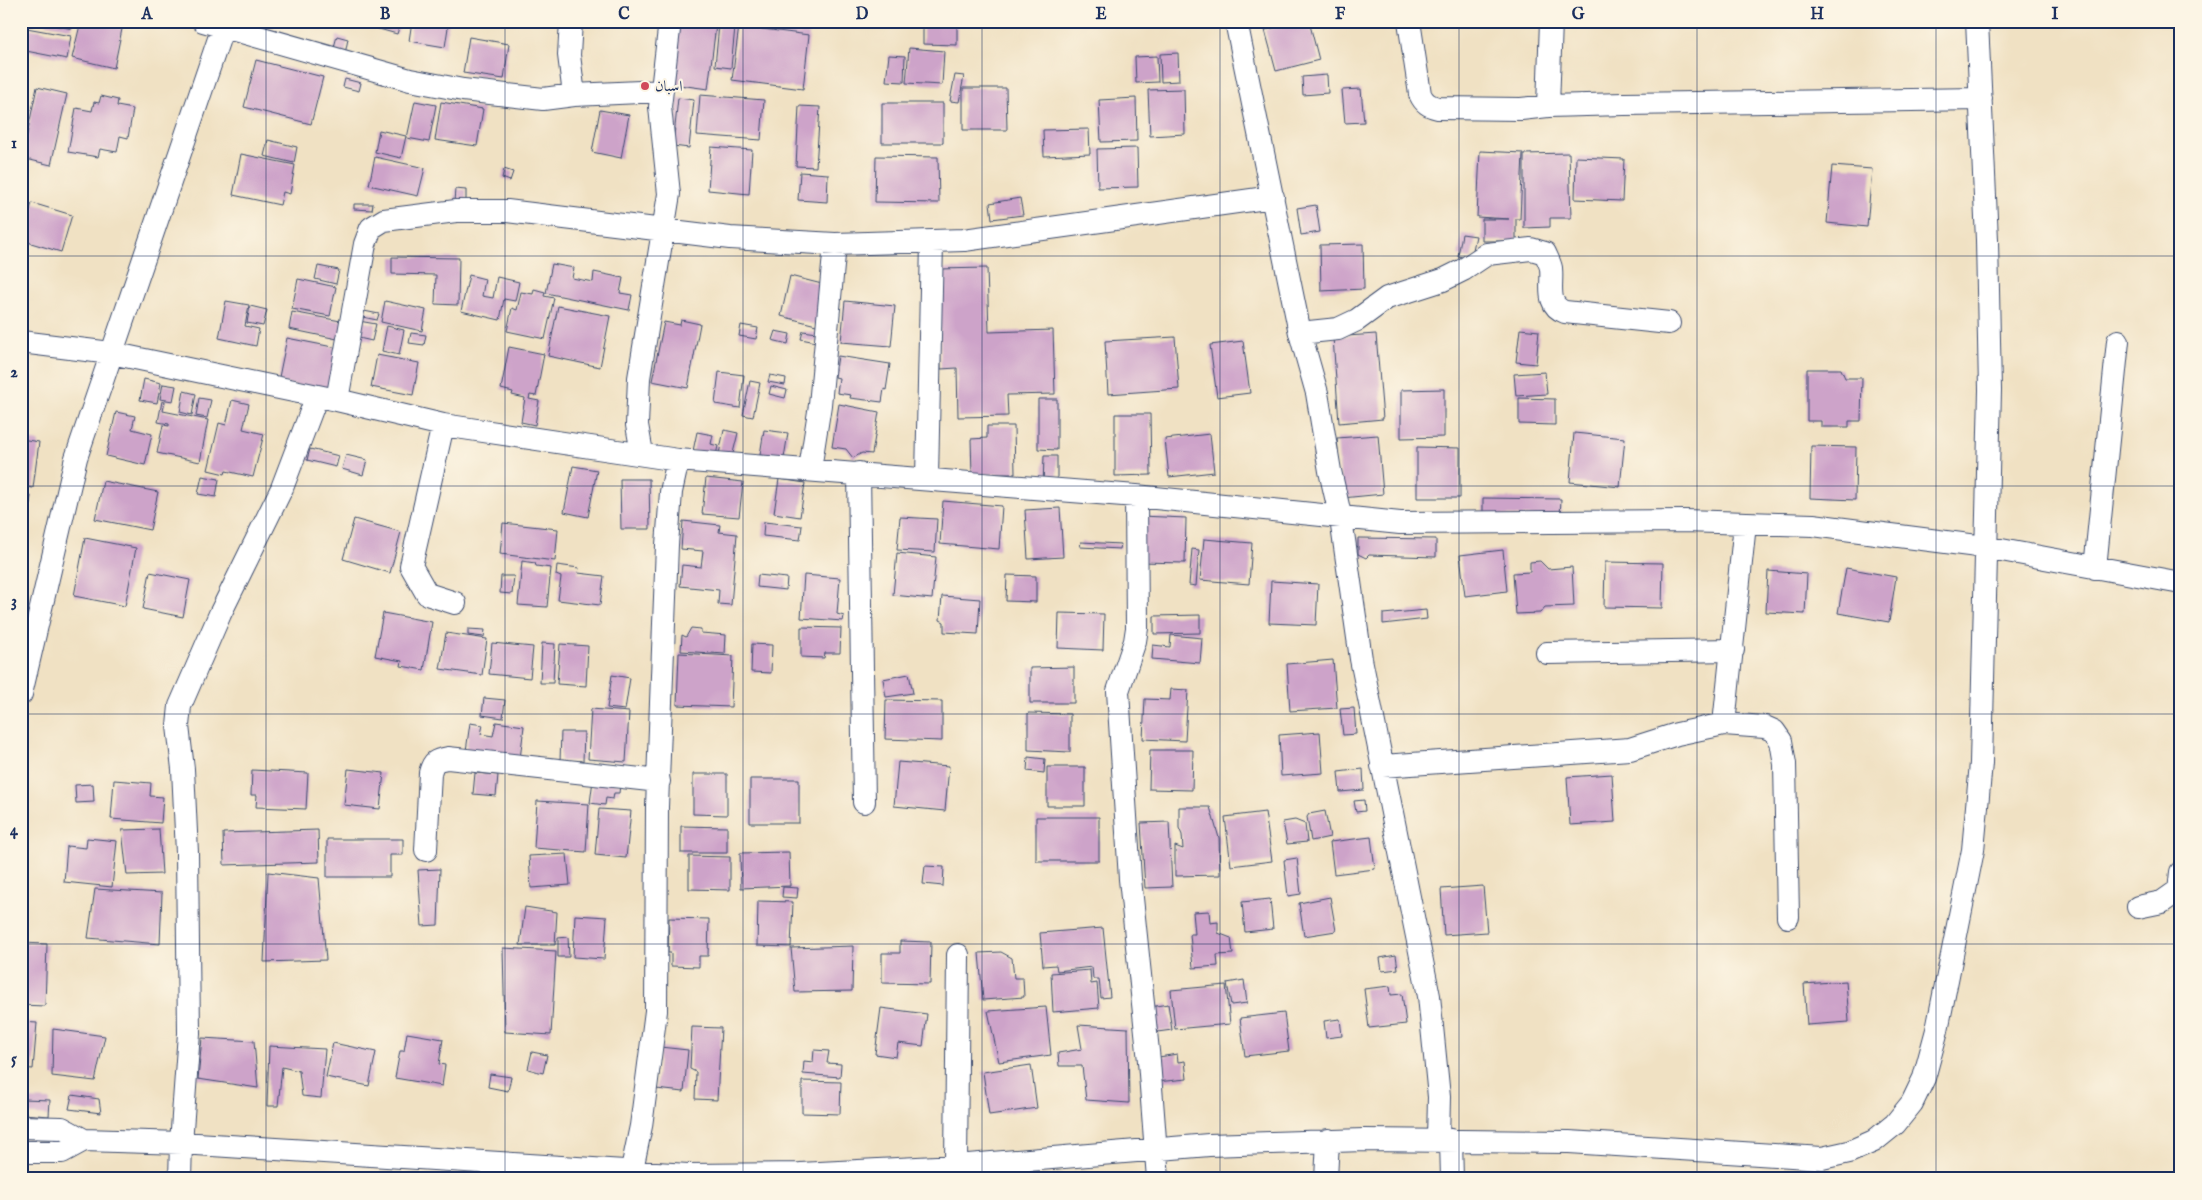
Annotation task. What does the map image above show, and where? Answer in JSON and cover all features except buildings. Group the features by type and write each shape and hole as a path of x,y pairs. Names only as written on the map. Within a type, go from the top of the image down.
{"street":[{"path":"571,21 569,55 574,95"},
{"path":"642,453 637,425 639,378 668,194 660,107 670,21"},
{"path":"1236,21 1300,333 1317,393 1330,471 1341,519 1361,659 1429,996 1444,1140 1452,1179"},
{"path":"1409,21 1420,94 1430,106 1521,109 1548,106 1981,99"},
{"path":"1548,106 1550,21"},
{"path":"21,1127 62,1128 84,1140 180,1144 631,1176 856,1174 956,1166 1025,1170 1156,1150 1257,1142 1328,1140 1569,1142 1822,1158 1874,1141 1895,1124 1912,1103 1924,1078 1937,1030 1973,850 1981,755 1990,315 1977,21"},
{"path":"21,694 69,482 217,23 410,80 463,90 543,99 574,95 662,91"},
{"path":"180,1179 180,1144 189,1033 187,853 183,769 178,726 180,706 220,614 327,398 365,244 371,228 384,220 456,211 507,211 730,238 835,244 932,242 964,240 1273,197"},
{"path":"927,478 932,242"},
{"path":"810,469 820,405 835,244"},
{"path":"1300,333 1338,329 1356,320 1387,298 1443,280 1464,270 1487,254 1531,249 1544,253 1551,265 1551,301 1557,310 1669,323"},
{"path":"2095,568 2118,341"},
{"path":"21,342 111,353 327,398 443,425 642,453 678,460 927,478 1136,496 1341,519 1400,523 1685,521 1814,525 1985,547 2181,583"},
{"path":"443,425 411,566 427,594 455,603"},
{"path":"631,1176 641,1126 656,1011 659,781 667,545 671,492 678,460"},
{"path":"859,473 864,802"},
{"path":"1136,496 1137,628 1135,641 1118,692 1130,879 1158,1179"},
{"path":"1724,724 1745,524"},
{"path":"1547,653 1733,650"},
{"path":"1382,766 1630,749 1677,734 1724,724 1765,727 1774,731 1782,740 1785,764 1788,917"},
{"path":"426,850 430,773 432,764 436,760 448,758 659,781"},
{"path":"2138,907 2162,902 2179,890 2181,872"},
{"path":"956,1166 958,955"},
{"path":"21,1152 62,1152 84,1140"},
{"path":"1326,1179 1328,1140"}],"place":[{"name":"اسبان","path":"645,86"}]}
